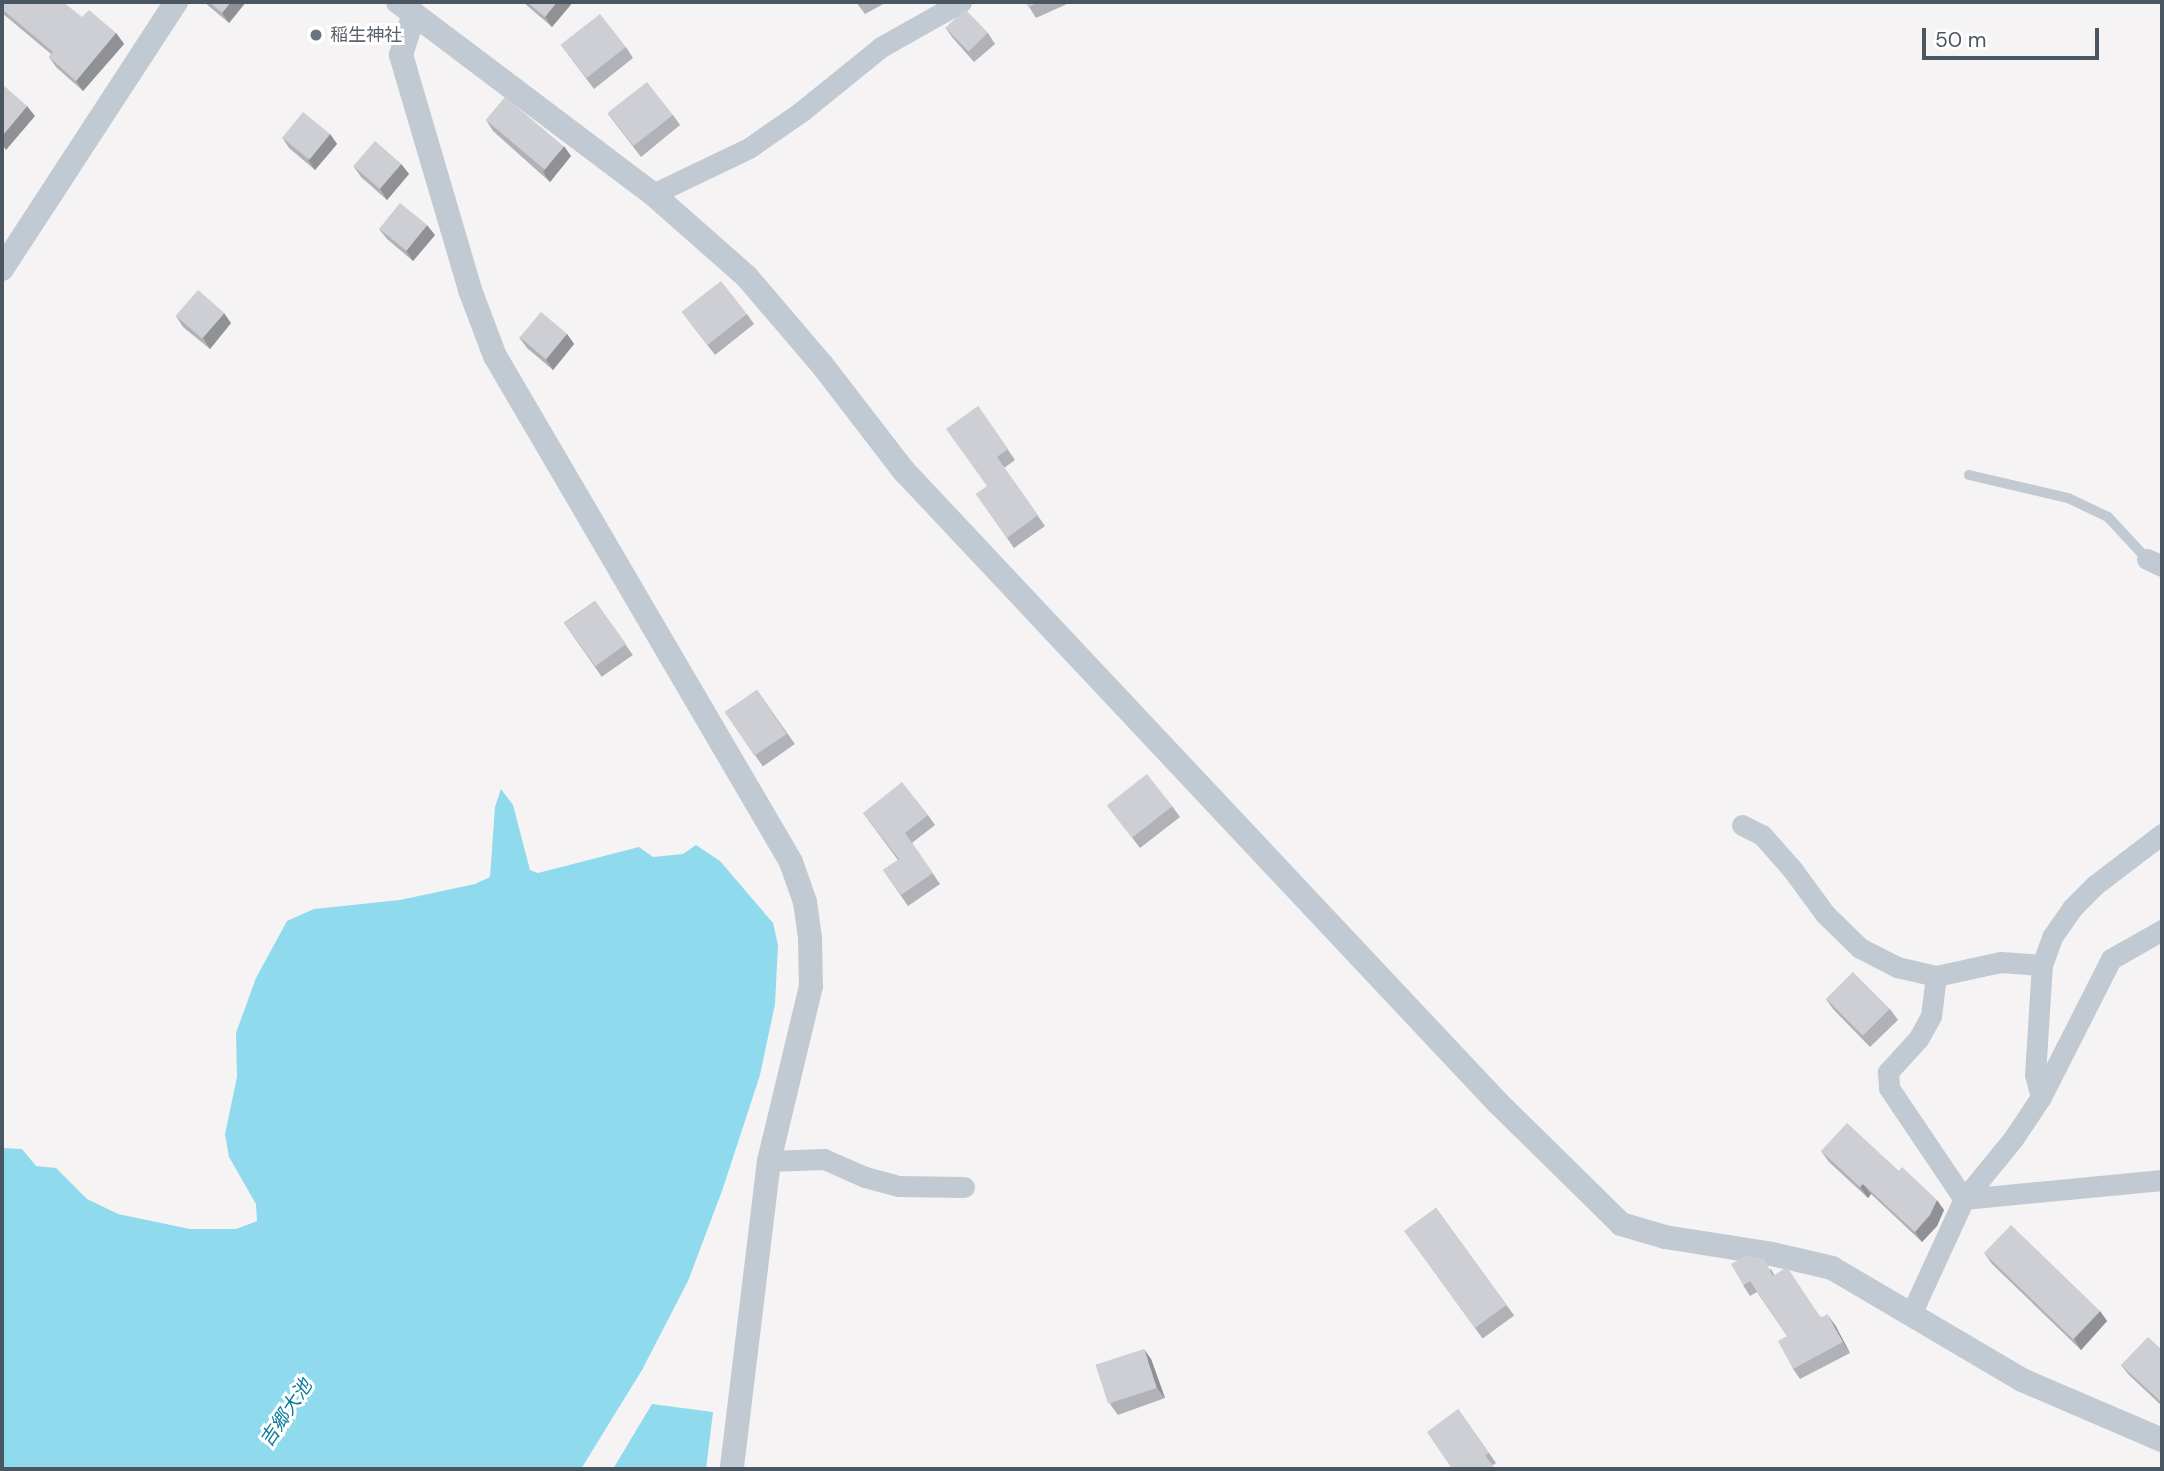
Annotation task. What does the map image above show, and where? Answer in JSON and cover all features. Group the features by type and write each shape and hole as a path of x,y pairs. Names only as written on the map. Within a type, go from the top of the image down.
{"street":[{"path":"2,269 176,2"},
{"path":"653,194 749,148 802,111 881,47 961,2"},
{"path":"406,8 653,194 747,277 823,366 913,481 1498,1103 1621,1224 1665,1237 1772,1254 1832,1268 2022,1380 2162,1440"},
{"path":"406,8 401,55 470,290 495,356 791,862 805,902 810,939 811,986 769,1160 732,1469"},
{"path":"1742,825 1762,835 1793,869 1825,914 1860,948 1897,967 1936,976 2000,962 2042,965"},
{"path":"2041,1097 2035,1075 2042,965 2052,937 2072,908 2095,885 2162,834"},
{"path":"1910,1314 1964,1199 2013,1139 2041,1097 2111,959 2162,930"},
{"path":"1936,976 1931,1016 1918,1039 1888,1072 1889,1088 1964,1199"},
{"path":"769,1160 824,1158 865,1177 898,1186 964,1188"},
{"path":"1964,1199 2162,1180"}],"lane":[{"path":"1969,475 2068,498 2108,517 2155,563"}],"water":[{"name":"吉郷大池","path":"501,789 513,805 530,870 538,873 639,847 653,857 683,854 696,845 720,861 773,923 778,945 775,1004 760,1075 722,1191 688,1281 642,1370 581,1469 2,1469 2,1148 22,1149 36,1166 56,1168 87,1199 118,1214 190,1229 236,1229 257,1221 256,1204 229,1157 225,1134 237,1077 236,1033 256,978 287,921 314,909 400,900 475,884 490,877 495,807"},
{"path":"652,1404 713,1412 706,1469 613,1469"}],"building":[{"path":"2,2 63,2 82,17 89,10 116,33 76,81 49,57 53,52 2,9"},
{"path":"209,2 231,2 222,13"},
{"path":"527,2 557,2 545,17"},
{"path":"1026,2 1041,2 1028,7"},
{"path":"965,9 988,33 969,51 946,28"},
{"path":"600,14 626,47 586,78 561,45"},
{"path":"647,82 673,115 633,146 608,113"},
{"path":"2,84 27,106 2,136"},
{"path":"505,97 564,146 545,169 486,120"},
{"path":"303,112 330,134 309,160 282,138"},
{"path":"375,141 401,164 380,189 353,166"},
{"path":"400,203 427,225 406,251 379,229"},
{"path":"721,281 747,314 707,345 682,312"},
{"path":"198,290 224,313 202,339 176,316"},
{"path":"541,312 567,334 546,359 520,337"},
{"path":"978,406 1008,449 997,457 1038,515 1007,538 976,494 987,486 946,429"},
{"path":"595,601 626,644 595,666 564,623"},
{"path":"757,690 787,734 754,756 725,712"},
{"path":"1147,774 1172,806 1132,838 1107,805"},
{"path":"902,782 928,815 905,833 933,873 901,895 883,870 899,859 863,813"},
{"path":"1853,972 1890,1009 1863,1036 1826,999"},
{"path":"1847,1123 1899,1171 1902,1167 1937,1200 1930,1215 1915,1232 1863,1184 1860,1187 1821,1151"},
{"path":"1436,1208 1507,1305 1475,1328 1404,1231"},
{"path":"2011,1225 2100,1311 2073,1339 1984,1253"},
{"path":"1746,1256 1764,1259 1773,1276 1787,1267 1821,1318 1827,1314 1843,1342 1793,1369 1778,1341 1787,1336 1750,1281 1743,1285 1731,1264"},
{"path":"2148,1337 2162,1350 2160,1401 2121,1365"},
{"path":"1144,1349 1157,1388 1108,1404 1095,1365"},
{"path":"1458,1409 1489,1453 1485,1455 1495,1469 1452,1469 1427,1432"}],"place":[{"name":"稲生神社","path":"316,35"}]}
